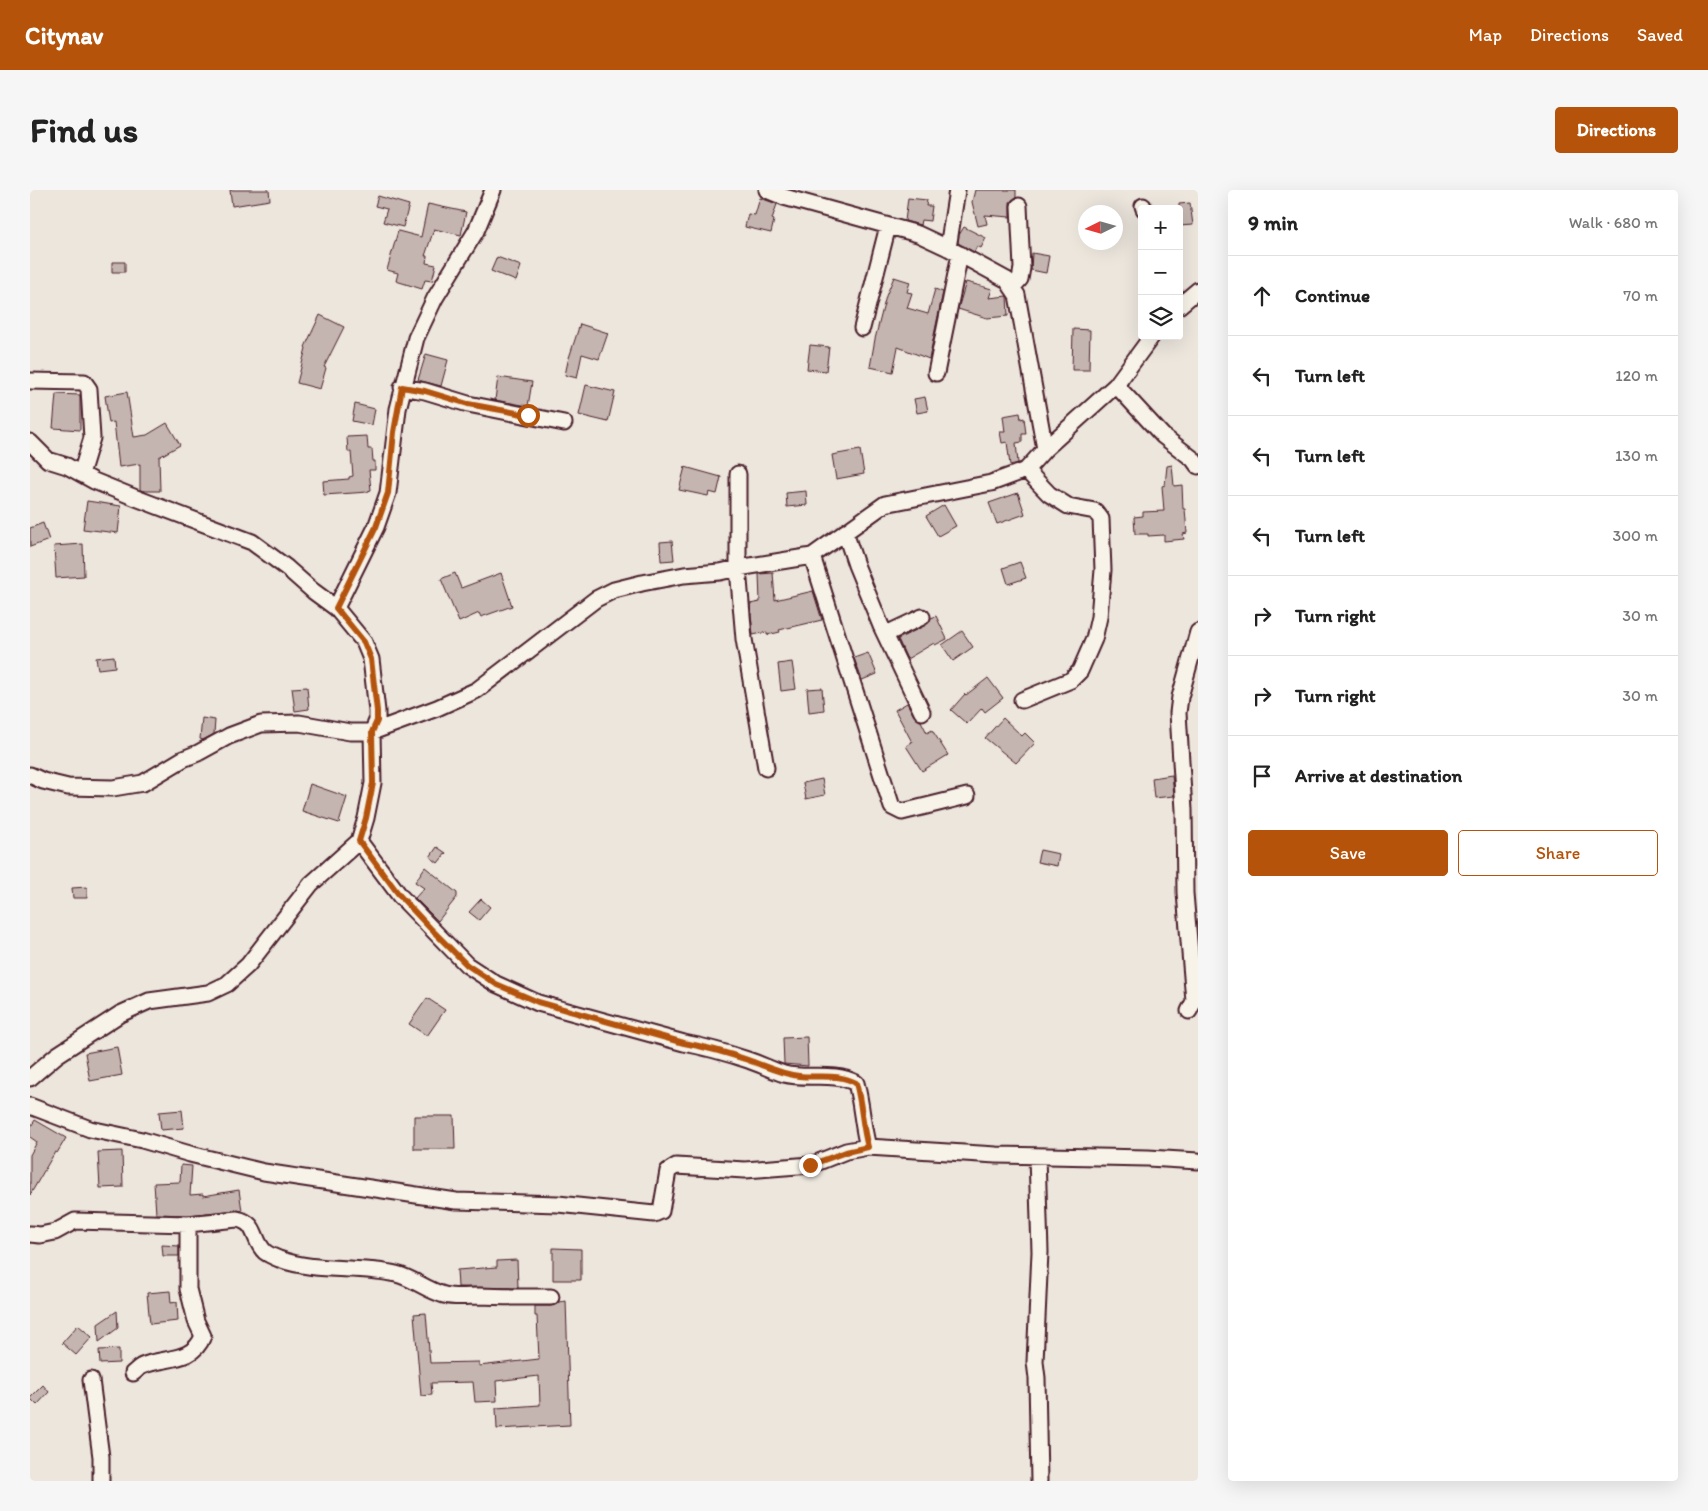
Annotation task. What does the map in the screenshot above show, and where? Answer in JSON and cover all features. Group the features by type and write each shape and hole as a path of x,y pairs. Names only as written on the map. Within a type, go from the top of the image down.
{"street":[{"path":"336,608 376,527 388,493 394,432 402,387 416,338 435,298 476,231 493,190"},
{"path":"767,190 784,197 918,234 1007,280 1017,294 1045,449"},
{"path":"936,373 954,251 957,190"},
{"path":"1012,288 1020,279 1022,268 1019,206"},
{"path":"862,328 888,226"},
{"path":"1183,303 1198,290"},
{"path":"30,776 68,787 113,788 143,783 184,758 198,753 229,736 261,724 299,723 350,732 372,732 437,708 477,690 596,599 614,590 684,575 720,572 812,556 885,504 991,483 1026,470 1045,449 1116,385 1149,340"},
{"path":"30,381 84,382 89,389 92,438 81,474"},
{"path":"1116,385 1163,436 1193,459 1198,466"},
{"path":"402,387 425,391 468,404 564,422"},
{"path":"30,442 48,460 67,466 94,481 252,542 336,608 364,642 371,659 377,711 377,721 372,732 373,783 359,841 311,884 248,965 226,984 208,993 149,1001 120,1014 57,1056 30,1078"},
{"path":"1022,700 1071,680 1080,671 1094,639 1099,617 1103,570 1101,520 1094,511 1068,506 1049,494 1026,470"},
{"path":"738,474 738,568 744,639 766,768"},
{"path":"845,532 880,626 886,634 922,712"},
{"path":"812,556 892,807 902,812 967,796"},
{"path":"886,634 922,617"},
{"path":"1189,1011 1194,1001 1185,893 1184,810 1178,713 1180,697 1198,632"},
{"path":"359,841 400,896 430,928 467,965 496,984 538,1002 684,1043 705,1047 786,1074 847,1078 856,1083 868,1147"},
{"path":"30,1106 90,1129 142,1140 264,1172 456,1201 558,1204 654,1214 661,1211 668,1171 676,1166 745,1170 810,1165 846,1152 868,1147 989,1154 1198,1161"},
{"path":"1037,1156 1040,1252 1035,1362 1039,1481"},
{"path":"30,1234 40,1235 55,1232 75,1221 188,1224 237,1219 250,1225 256,1239 266,1253 280,1259 317,1268 396,1274 412,1280 427,1290 447,1296 551,1297"},
{"path":"133,1373 142,1366 179,1358 199,1345 203,1336 196,1321 188,1288 188,1224"},
{"path":"91,1380 101,1457 101,1481"}],"building":[{"path":"230,190 269,190 270,200 232,206"},
{"path":"975,190 1016,190 1016,198 1010,202 1010,217 985,215 987,224 978,226 972,202"},
{"path":"378,196 409,205 403,227 383,222 387,209 375,206"},
{"path":"760,198 777,204 772,219 774,220 771,233 745,227 748,214 755,215"},
{"path":"908,198 927,200 926,206 932,206 930,221 921,220 920,225 905,221"},
{"path":"1190,203 1193,225 1183,226 1183,205 1179,204"},
{"path":"428,204 466,212 461,235 434,229 425,256 427,256 426,263 436,265 432,281 425,280 422,289 396,281 398,273 387,270 398,231 421,237"},
{"path":"964,227 986,238 981,248 977,246 974,252 958,243 959,235"},
{"path":"1032,253 1049,256 1046,273 1031,270"},
{"path":"497,257 521,266 516,281 491,271"},
{"path":"112,262 125,262 125,272 112,272"},
{"path":"894,277 910,282 907,292 912,293 907,308 928,314 935,289 943,292 929,359 898,347 893,372 870,367 886,296"},
{"path":"966,282 992,289 989,298 1007,296 1008,316 987,318 958,309"},
{"path":"320,315 344,327 324,367 326,368 320,389 297,383 305,347"},
{"path":"580,324 608,333 599,359 582,354 577,378 565,375"},
{"path":"1073,329 1090,330 1089,370 1072,370"},
{"path":"810,345 829,347 826,371 807,369"},
{"path":"426,354 448,360 441,386 418,380"},
{"path":"498,377 532,382 528,406 495,400"},
{"path":"586,385 615,392 608,422 579,415"},
{"path":"127,392 134,437 147,435 167,423 180,445 159,457 160,491 140,490 140,464 119,467 114,422 109,423 105,396"},
{"path":"56,394 80,395 80,430 53,428"},
{"path":"925,397 928,411 917,413 914,399"},
{"path":"355,404 375,409 372,425 352,421"},
{"path":"1020,413 1021,419 1024,418 1026,434 1022,434 1022,442 1016,443 1018,463 1010,465 1007,442 1002,443 1000,432 1005,432 1003,416"},
{"path":"367,436 368,449 372,449 373,461 375,461 375,470 369,470 371,490 368,492 324,495 323,481 349,479 349,477 353,476 351,452 348,452 347,437"},
{"path":"860,450 864,474 836,479 832,455"},
{"path":"1172,465 1174,486 1182,485 1187,533 1183,534 1184,539 1164,541 1164,535 1148,536 1148,534 1135,534 1134,517 1143,516 1143,512 1164,511 1162,486 1165,485 1167,466"},
{"path":"685,467 721,477 717,494 709,492 708,496 679,490"},
{"path":"806,491 807,505 787,507 786,493"},
{"path":"1018,493 1025,514 997,524 989,503"},
{"path":"87,501 121,506 118,533 83,529"},
{"path":"944,505 956,526 938,536 926,516"},
{"path":"43,523 49,540 30,547 30,528"},
{"path":"672,541 674,560 661,561 660,542"},
{"path":"83,544 84,576 56,578 54,546"},
{"path":"1020,562 1026,578 1008,584 1003,568"},
{"path":"455,573 461,588 501,573 512,606 481,617 479,613 459,622 441,579"},
{"path":"773,573 775,600 813,591 822,620 779,630 780,632 767,635 767,632 753,635 750,604 760,602 759,574"},
{"path":"936,616 947,639 935,645 934,643 907,659 898,639 926,625 931,618"},
{"path":"962,631 973,647 953,661 942,645"},
{"path":"868,653 877,674 862,680 854,658"},
{"path":"114,656 115,667 98,669 96,658"},
{"path":"792,662 796,689 781,691 778,664"},
{"path":"988,678 1003,698 985,712 982,708 967,724 951,710 965,694"},
{"path":"307,687 309,709 295,711 292,688"},
{"path":"822,688 824,710 809,712 807,689"},
{"path":"907,703 914,716 921,721 927,733 932,730 948,755 922,771 906,746 912,742 895,710"},
{"path":"202,718 215,720 214,734 203,740 200,739"},
{"path":"1003,718 1022,736 1025,733 1035,743 1016,763 985,738"},
{"path":"1172,775 1174,796 1154,798 1152,778"},
{"path":"822,779 825,795 806,799 803,783"},
{"path":"310,784 347,797 339,823 302,811"},
{"path":"437,847 446,853 438,863 430,857"},
{"path":"1040,850 1059,854 1057,866 1037,862"},
{"path":"425,867 457,893 457,897 438,921 415,898 424,888 415,882"},
{"path":"87,887 87,898 73,898 72,888"},
{"path":"481,899 490,907 479,920 469,912"},
{"path":"427,998 445,1010 427,1036 409,1024"},
{"path":"807,1037 808,1066 784,1064 783,1038"},
{"path":"117,1047 122,1075 90,1081 85,1053"},
{"path":"182,1110 184,1128 161,1130 159,1112"},
{"path":"414,1116 454,1116 455,1149 414,1149"},
{"path":"35,1120 66,1138 57,1153 55,1152 30,1195 30,1155 37,1142 30,1137 30,1128"},
{"path":"122,1151 123,1187 100,1188 98,1152"},
{"path":"181,1165 192,1166 190,1195 203,1194 203,1196 239,1190 242,1211 188,1215 156,1214 154,1183 180,1182"},
{"path":"162,1245 179,1246 179,1256 163,1256"},
{"path":"553,1248 581,1249 581,1280 553,1280"},
{"path":"517,1260 518,1288 458,1287 457,1270 497,1267 497,1261"},
{"path":"170,1291 171,1303 177,1302 178,1321 150,1324 147,1293"},
{"path":"566,1301 570,1425 497,1429 496,1408 540,1405 539,1376 496,1381 497,1401 475,1402 473,1382 431,1383 432,1395 421,1396 414,1314 426,1313 430,1363 479,1362 479,1366 539,1359 535,1306 551,1306"},
{"path":"117,1311 118,1328 99,1342 98,1324"},
{"path":"78,1325 92,1337 76,1355 62,1343"},
{"path":"119,1349 119,1363 100,1364 99,1350"},
{"path":"43,1385 49,1392 37,1405 30,1398"}],"route":[{"path":"528,415 468,404 425,391 402,387 394,432 388,493 376,527 336,608 364,642 371,659 377,711 377,721 372,732 374,748 373,783 359,841 400,896 430,928 467,965 496,984 538,1002 684,1043 705,1047 786,1074 836,1076 847,1078 856,1083 868,1147 846,1152 810,1165"}]}
